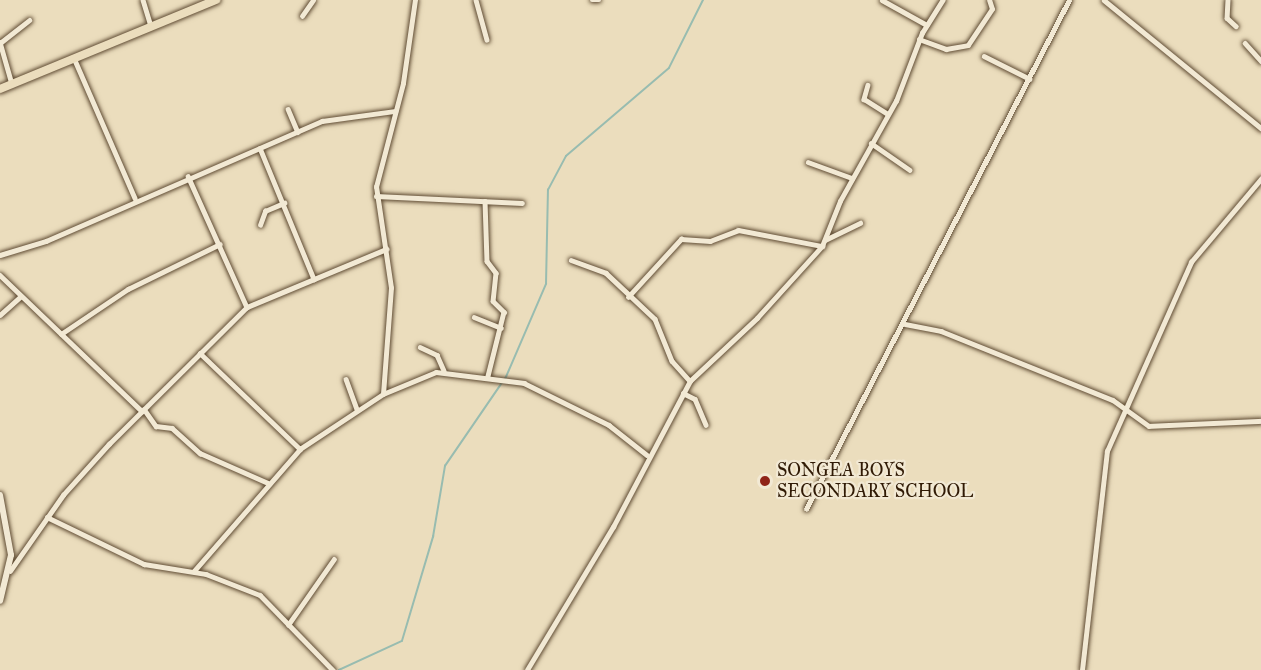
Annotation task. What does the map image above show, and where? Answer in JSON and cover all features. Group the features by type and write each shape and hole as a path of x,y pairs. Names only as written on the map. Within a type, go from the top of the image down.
{"highway":[{"path":"0,89 216,0"}],"street":[{"path":"143,0 152,26"},
{"path":"302,16 313,0"},
{"path":"383,394 391,323 386,249 376,196 395,111 414,0"},
{"path":"476,0 487,40"},
{"path":"592,0 599,0"},
{"path":"882,0 927,25"},
{"path":"824,243 852,178 888,114 920,39 943,0"},
{"path":"920,39 946,49 968,45 992,9 989,0"},
{"path":"806,509 905,324 1069,0"},
{"path":"1104,0 1261,128"},
{"path":"1228,0 1226,15 1236,26"},
{"path":"12,84 0,43 29,20"},
{"path":"1245,43 1261,61"},
{"path":"984,56 1030,79"},
{"path":"74,58 135,198"},
{"path":"868,85 864,99 888,114"},
{"path":"288,108 298,132"},
{"path":"0,255 46,241 135,198 298,132 342,116 395,111"},
{"path":"871,142 910,170"},
{"path":"260,148 314,279"},
{"path":"808,162 852,178"},
{"path":"188,176 247,307"},
{"path":"1082,670 1102,478 1125,410 1191,262 1261,179"},
{"path":"376,196 522,203"},
{"path":"485,201 487,261 496,272 494,304 504,312 488,376"},
{"path":"260,225 265,211 284,203"},
{"path":"833,219 843,230"},
{"path":"527,670 621,512 647,455 690,381 757,318 824,243 843,230 860,223"},
{"path":"628,297 681,239 710,241 738,230 824,243"},
{"path":"61,334 128,289 220,244"},
{"path":"9,571 47,517 143,410 247,307 386,249"},
{"path":"571,260 606,273 628,297 655,319 672,361 690,381"},
{"path":"0,275 143,410 156,426 172,428 200,453 268,483"},
{"path":"0,315 21,296"},
{"path":"474,317 501,328"},
{"path":"905,324 941,331 1113,400 1149,426 1261,421"},
{"path":"420,346 437,355 444,370"},
{"path":"200,353 300,449"},
{"path":"194,571 268,483 300,449 383,394 444,370 524,383 568,402 647,455"},
{"path":"346,379 357,410"},
{"path":"683,393 695,399 706,425"},
{"path":"0,495 9,532 9,571 0,601"},
{"path":"47,517 144,564 194,571 260,595 332,669"},
{"path":"288,625 334,559"}],"waterway":[{"path":"339,670 402,641 433,537 445,466 506,377 546,284 548,190 566,156 669,68 703,0"}],"place":[{"name":"SONGEA BOYS SECONDARY SCHOOL","path":"765,481"}]}
